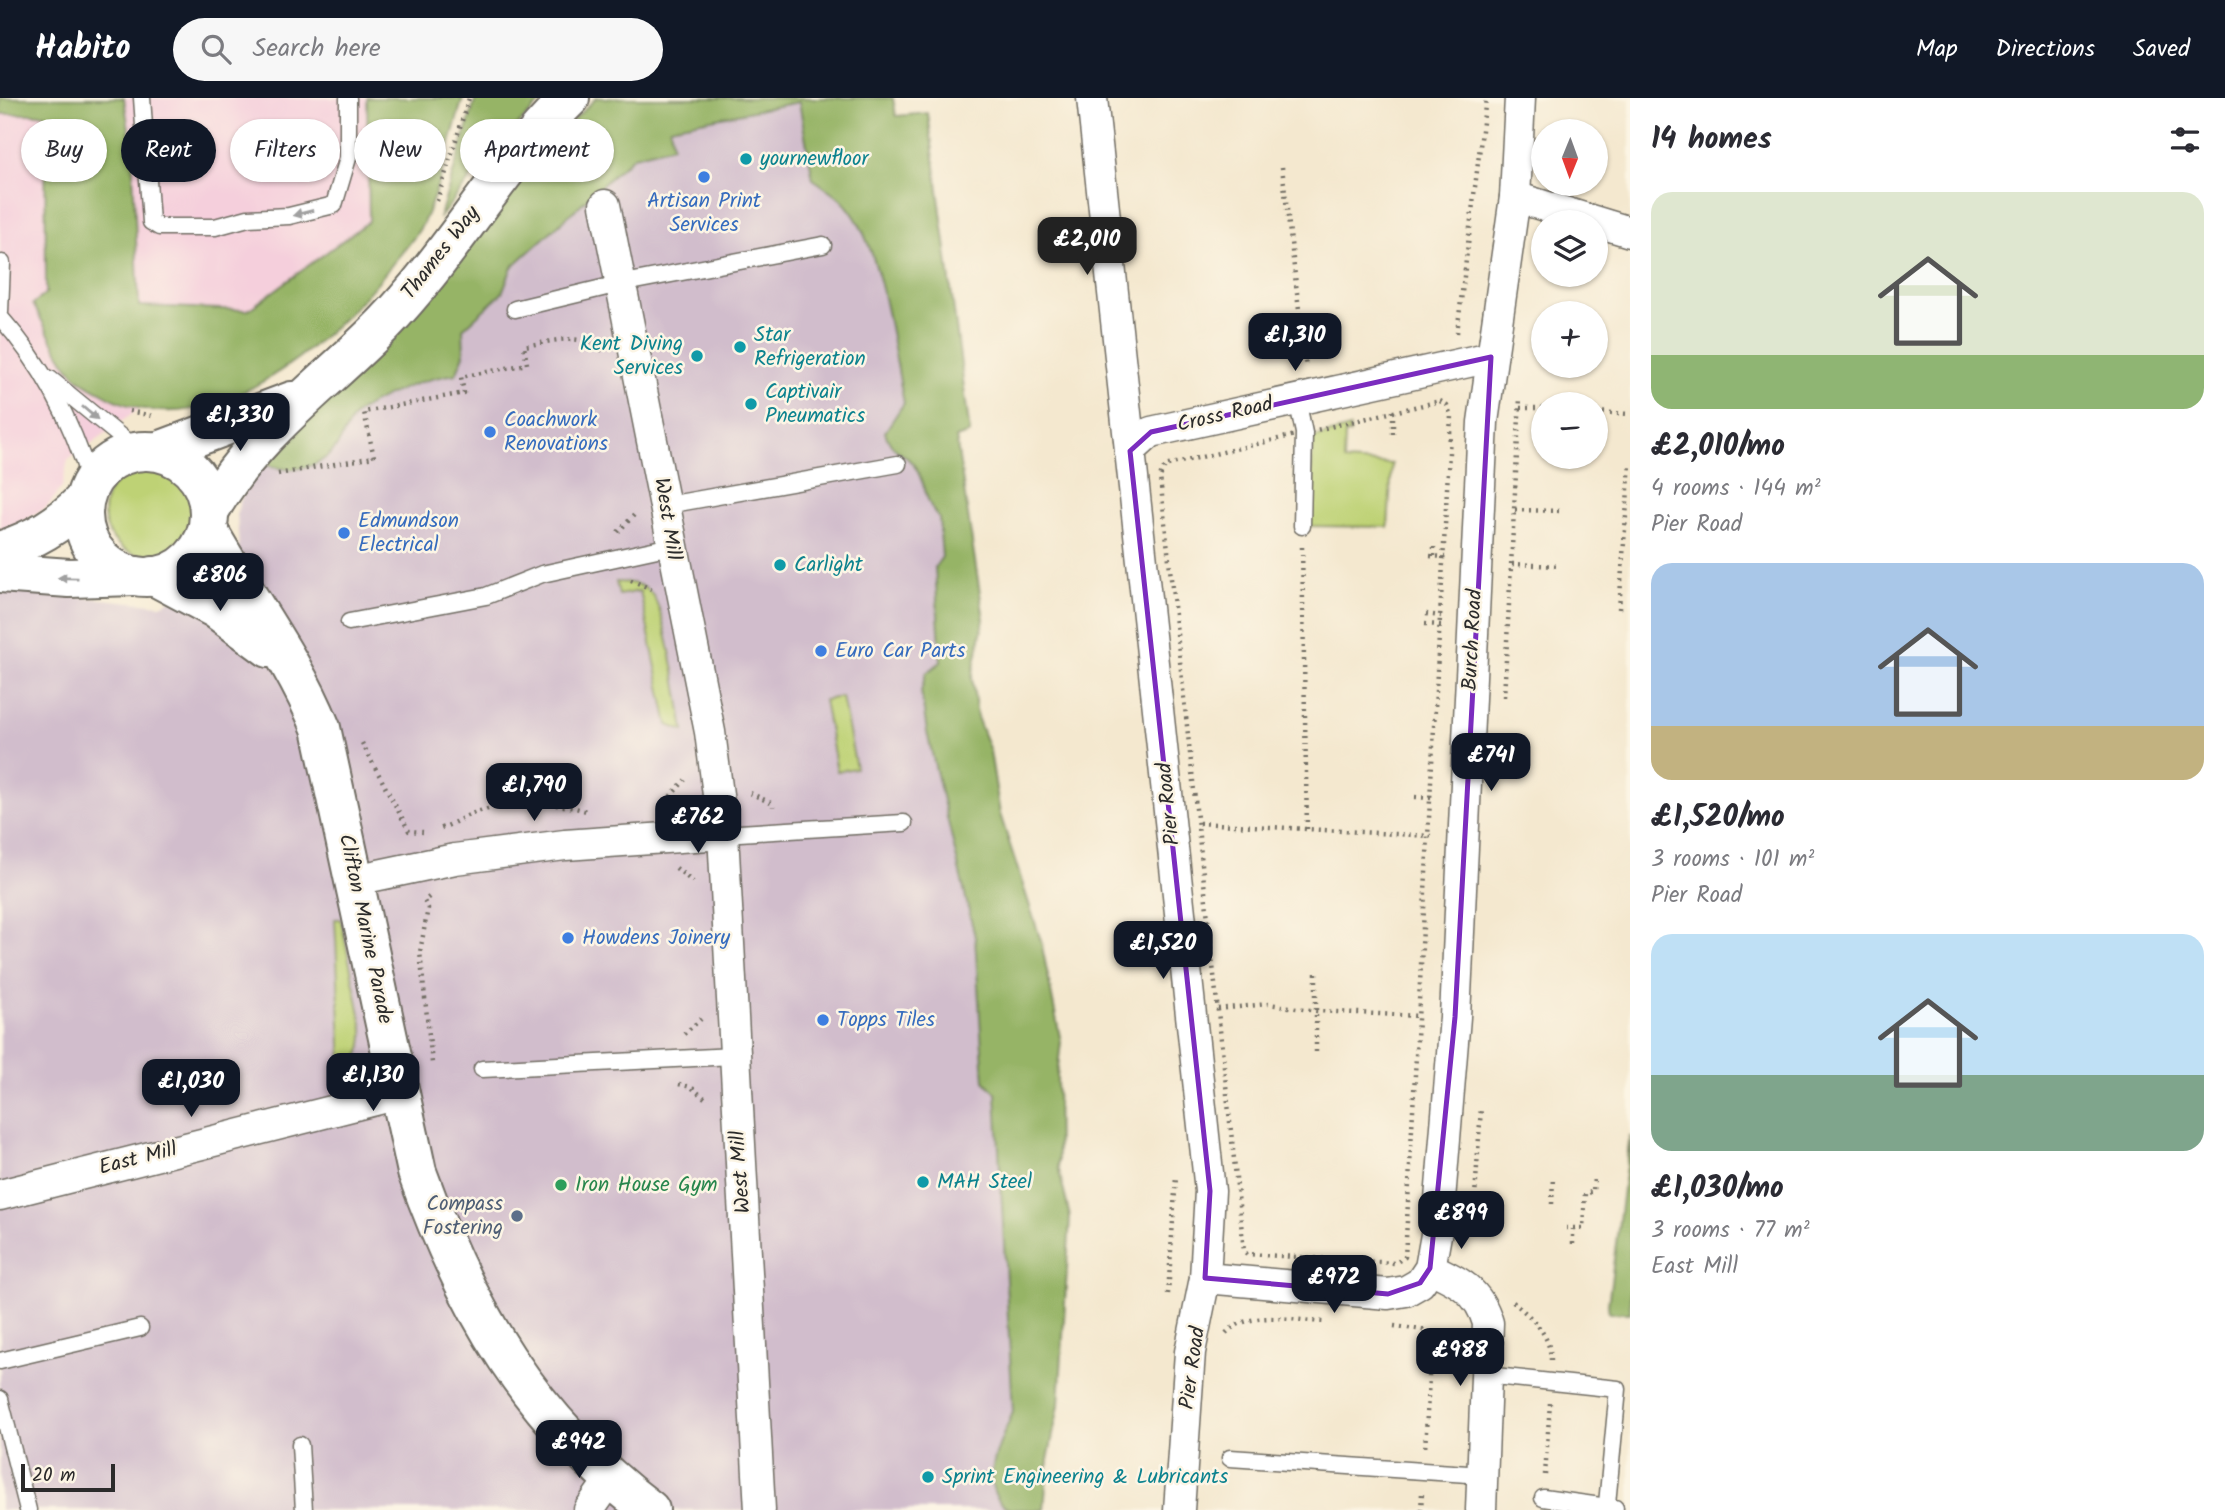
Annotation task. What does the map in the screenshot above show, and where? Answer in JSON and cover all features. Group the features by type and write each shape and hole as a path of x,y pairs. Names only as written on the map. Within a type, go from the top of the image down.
{"street":[{"name":"Thames Way","path":"209,520 229,477 245,458 301,398 384,324 537,130 570,98"},
{"name":"Pier Road","path":"1093,98 1210,1191 1205,1278 1190,1352 1179,1510"},
{"name":"Burch Road","path":"1430,1268 1439,1211 1455,1017 1483,422 1515,197 1520,98"},
{"path":"1515,197 1630,232"},
{"name":"West Mill","path":"605,205 653,506 671,546 710,733 723,834 733,1056 760,1510"},
{"name":"Cross Road","path":"1130,451 1151,432 1296,385 1491,357"},
{"name":"Thames Way","path":"153,439 301,398"},
{"path":"0,551 36,539 61,523 88,492 101,469 153,439 195,473 205,491 209,520 199,549 186,564 145,576 69,578 0,573"},
{"path":"88,492 83,518 95,551 121,571 145,576"},
{"name":"Clifton Marine Parade","path":"209,520 241,590 305,688 321,728 417,1172 439,1233 491,1336 600,1495 650,1510"},
{"name":"Clifton Marine Parade","path":"145,576 215,609 288,662"},
{"path":"355,880 455,859 565,845 723,834"},
{"name":"East Mill","path":"0,1195 399,1094"},
{"path":"1205,1278 1388,1294 1406,1291 1420,1283 1430,1268 1461,1282 1483,1306 1489,1323 1481,1510"}],"lane":[{"path":"142,98 151,222 159,227 215,227 248,218 289,216 334,205 348,159 348,98"},
{"path":"515,309 619,284 823,245"},
{"path":"2,263 0,315 43,373 76,440 88,492"},
{"path":"43,373 153,439"},
{"path":"1296,385 1304,433 1302,526"},
{"path":"653,506 898,464"},
{"path":"349,622 486,596 542,573 671,546"},
{"path":"723,834 904,823"},
{"path":"482,1069 733,1056"},
{"path":"0,1360 140,1328"},
{"path":"1485,1375 1618,1389 1611,1507 1544,1498"},
{"path":"0,1399 28,1510"},
{"path":"300,1445 304,1510"},
{"path":"1230,1458 1483,1475"}],"path":[{"name":"Thames Way","path":"435,207 469,98"},
{"path":"1455,334 1459,331 1486,98"},
{"path":"1282,167 1306,368 1296,385"},
{"path":"245,458 260,468 282,475 374,457 364,412 464,393 461,377 527,364 524,346 576,338 596,345 607,354"},
{"path":"1306,368 1316,366"},
{"path":"1503,702 1520,396"},
{"path":"1176,463 1437,401 1451,409 1419,1016"},
{"path":"1520,408 1531,408"},
{"path":"119,409 153,439"},
{"path":"1393,411 1393,434"},
{"path":"1608,413 1630,414"},
{"path":"1619,609 1630,463"},
{"path":"653,506 614,536 622,578 649,586 654,594"},
{"path":"1515,510 1563,510"},
{"path":"1302,526 1307,830"},
{"path":"1434,546 1432,556 1445,557"},
{"path":"1512,564 1560,566"},
{"path":"1426,614 1441,615"},
{"path":"1425,624 1441,625"},
{"path":"355,733 409,831 428,831"},
{"path":"653,812 669,801 682,785 689,769"},
{"path":"1415,797 1431,797"},
{"path":"436,830 477,812 496,808 558,805 597,815"},
{"path":"1171,821 1464,838"},
{"path":"670,865 691,878 699,891"},
{"path":"433,1075 419,952 428,908 424,901 437,891"},
{"path":"1316,1052 1317,968"},
{"path":"1192,1012 1268,1004 1317,1011 1455,1017"},
{"path":"706,1009 699,1023 690,1031 666,1042 651,1043 653,1083 691,1087 705,1096 710,1105"},
{"path":"1473,1225 1482,1100"},
{"path":"1168,1296 1176,1168"},
{"path":"1552,1203 1553,1176"},
{"path":"1566,1228 1583,1228 1585,1193 1594,1192 1594,1177"},
{"path":"1573,1228 1573,1244"},
{"path":"1222,1339 1232,1328 1253,1319 1315,1322"},
{"path":"1384,1326 1416,1328 1425,1332 1431,1340 1421,1510"}],"highlighted area":[{"path":"1491,357 1455,1017 1430,1268 1420,1283 1388,1294 1205,1278 1210,1191 1130,451 1151,432"}],"shaded area":[{"path":"124,98 367,98 367,119 354,119 354,182 368,182 369,221 248,310 139,307 133,182 216,182 216,119 127,119"},
{"path":"596,98 893,98 1026,1252 1012,1510 0,1510 0,589 161,605 205,581 239,548 237,512 248,477 519,182 614,182 614,119 577,119"},
{"path":"0,114 45,114 45,119 21,119 21,182 45,182 46,293 116,401 139,409 68,460 62,487 47,507 0,536"}],"green space":[{"path":"0,98 124,98 127,119 121,119 121,182 134,182 139,306 248,310 369,221 368,182 439,182 415,236 365,297 300,356 263,381 224,400 184,410 143,409 104,394 77,377 59,352 33,304 46,293 45,182 107,182 107,119 45,119 45,114 0,114"},
{"path":"367,98 463,98 446,158 446,119 367,119"},
{"path":"476,98 545,98 524,119 470,119"},
{"path":"596,98 893,98 896,116 928,113 970,433 956,438 984,619 972,677 977,717 990,751 1000,814 1041,941 1061,1042 1057,1076 1058,1166 1070,1217 1059,1405 1048,1460 1044,1510 1010,1509 999,1500 993,1490 993,1464 1013,1412 996,1093 984,1081 975,937 927,732 921,691 926,673 941,662 935,567 942,557 939,518 930,505 917,470 909,459 894,448 885,432 904,403 878,272 859,224 847,206 813,179 799,102 670,127 673,146 634,156 614,174 614,119 574,119"},
{"path":"460,150 460,182 467,182 439,219"},
{"path":"516,182 605,182 512,267 502,293 463,329 464,355 456,374 407,387 361,410 330,454 314,464 287,469 261,462"},
{"path":"1350,428 1350,434 1345,434 1344,461 1392,464 1388,527 1309,526 1313,438"},
{"path":"139,468 157,468 173,475 185,487 192,503 192,521 185,537 173,549 157,556 139,556 123,549 111,537 104,521 104,503 111,487 123,475"},
{"path":"616,582 644,587 657,603 672,659 684,731 668,725 640,591 619,595"},
{"path":"842,697 856,768 837,771 824,700"},
{"path":"335,919 340,919 342,925 363,1029 359,1054 346,1076 342,1064"},
{"path":"1630,1136 1630,1313 1609,1313 1608,1305"}],"place":[{"name":"yournewfloor","path":"746,159"},
{"name":"Artisan Print Services","path":"704,177"},
{"name":"Star Refrigeration","path":"740,347"},
{"name":"Kent Diving Services","path":"697,356"},
{"name":"Captivair Pneumatics","path":"751,404"},
{"name":"Coachwork Renovations","path":"490,432"},
{"name":"Edmundson Electrical","path":"344,533"},
{"name":"Carlight","path":"780,565"},
{"name":"Euro Car Parts","path":"821,651"},
{"name":"Howdens Joinery","path":"568,938"},
{"name":"Topps Tiles","path":"823,1020"},
{"name":"MAH Steel","path":"923,1182"},
{"name":"Iron House Gym","path":"561,1185"},
{"name":"Compass Fostering","path":"517,1216"},
{"name":"Sprint Engineering & Lubricants","path":"928,1477"}]}
